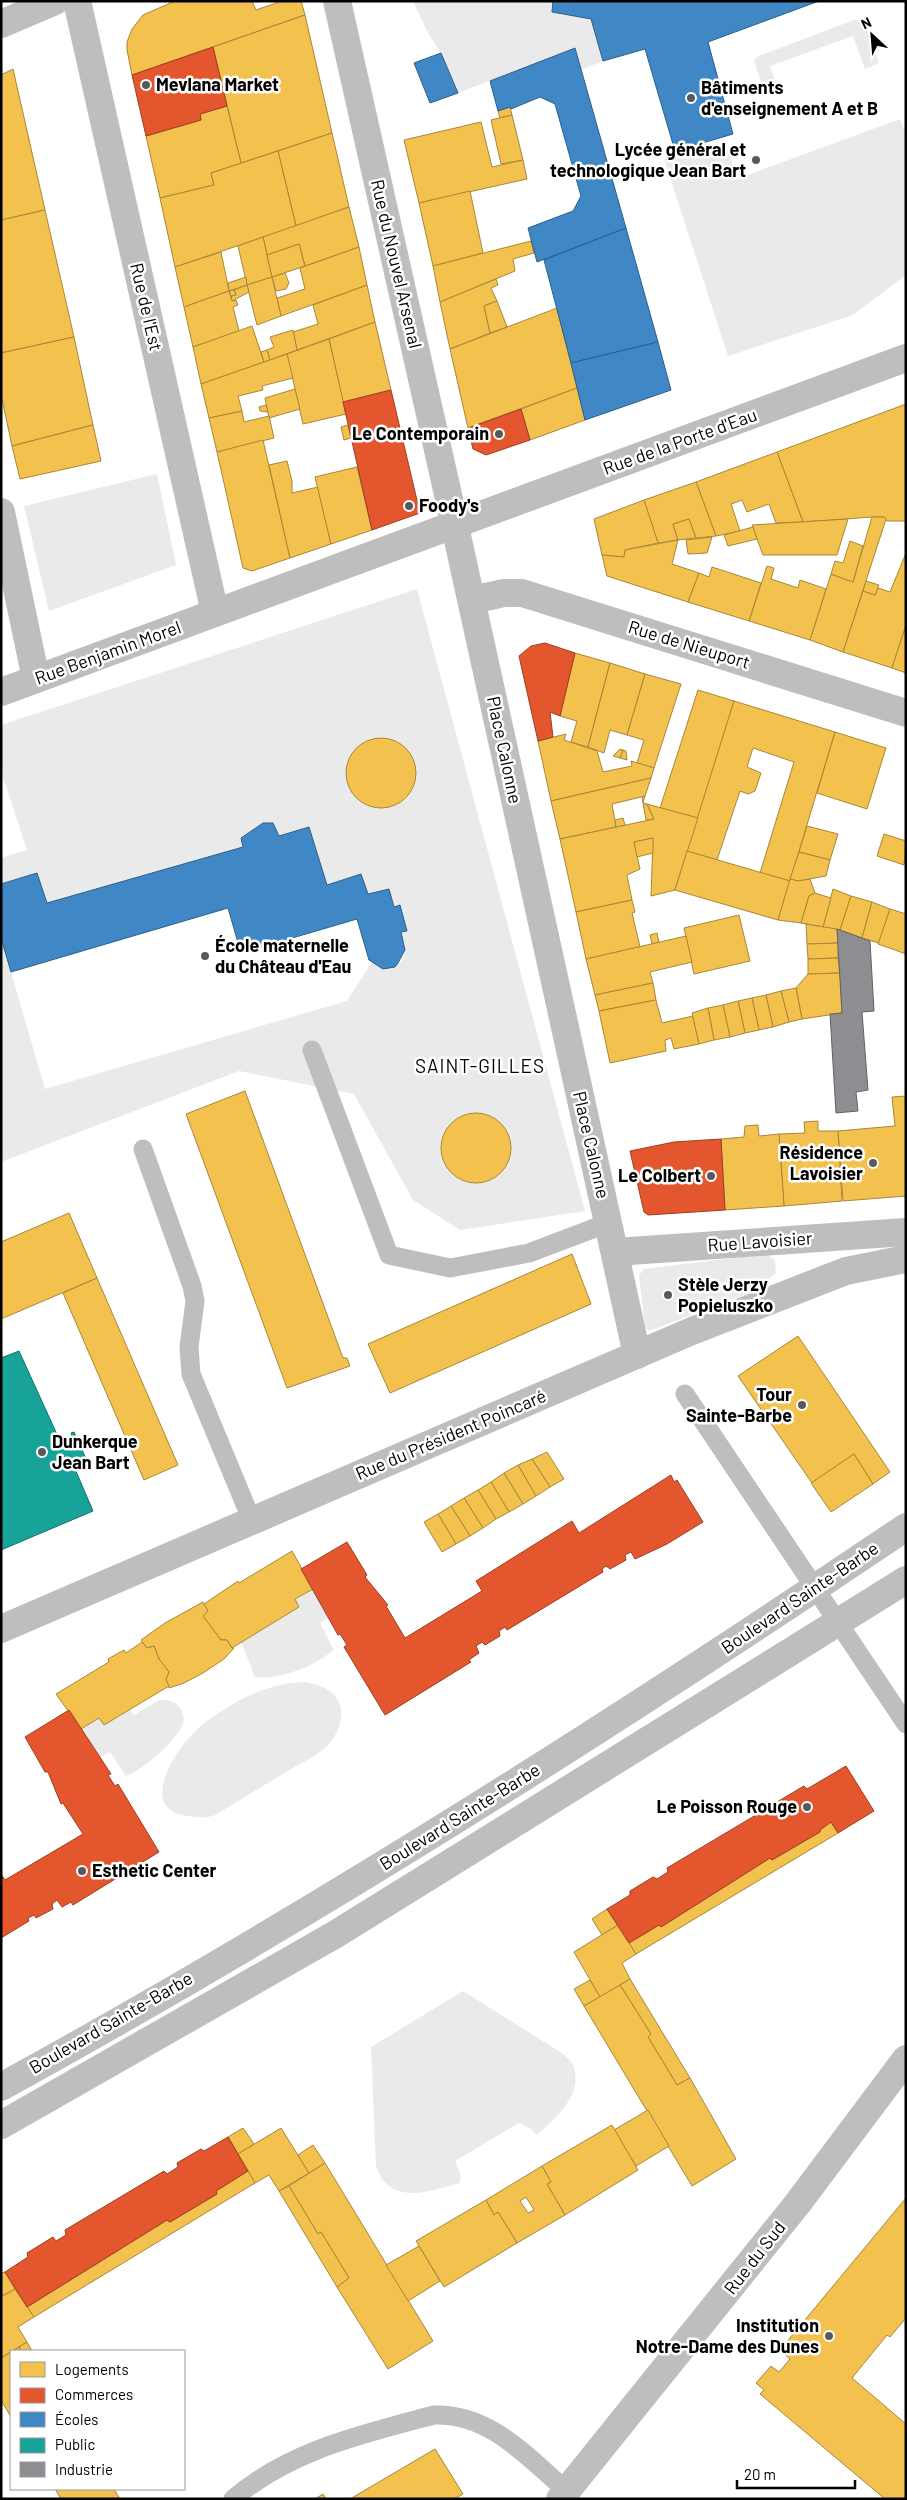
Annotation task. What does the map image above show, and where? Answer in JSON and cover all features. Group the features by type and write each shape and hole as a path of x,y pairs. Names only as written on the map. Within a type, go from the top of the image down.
{"street":[{"path":"1,24 55,1"},
{"name":"Rue de l'Est","path":"77,1 215,613"},
{"name":"Rue du Nouvel Arsenal","path":"337,1 455,526"},
{"name":"Rue de la Porte d'Eau","path":"455,526 906,358"},
{"path":"1,512 36,679"},
{"path":"215,613 455,526"},
{"name":"Place Calonne","path":"455,526 637,1354"},
{"name":"Rue de Nieuport","path":"472,600 504,593 522,593 906,713"},
{"name":"Rue Benjamin Morel","path":"1,692 215,613"},
{"name":"Rue Lavoisier","path":"615,1252 906,1232"},
{"name":"Rue du Président Poincaré","path":"1,1629 637,1354 846,1271 906,1259"},
{"name":"Boulevard Sainte-Barbe","path":"1,2087 320,1903 418,1843 640,1704 906,1527"},
{"name":"Boulevard Sainte-Barbe","path":"1,2125 336,1934 906,1580"},
{"name":"Rue du Sud","path":"563,2495 798,2203 906,2059"}],"lane":[{"name":"Place Calonne","path":"312,1050 389,1255 450,1268 529,1253 608,1223"},
{"path":"143,1149 192,1286 195,1301 189,1347 192,1374 252,1520"},
{"path":"685,1394 906,1724"},
{"path":"233,2499 276,2469 336,2442 434,2415 448,2415 478,2421 493,2429 563,2495"}],"shaded area":[{"path":"413,1 553,1 552,12 591,19 603,61 581,70 574,48 458,93 441,53 427,31"},
{"path":"854,20 865,24 879,63 865,69 853,36 770,66 778,91 771,94 764,92 754,60 759,56"},
{"path":"900,119 906,134 906,275 853,315 728,356 664,159 726,144 737,179"},
{"path":"157,474 176,565 49,611 24,506"},
{"path":"417,589 585,1211 460,1230 413,1200 354,1094 239,1071 1,1162 1,938 45,1089 347,1001 372,962 388,967 398,964 402,960 405,948 401,932 406,931 394,907 389,889 368,894 361,874 327,885 309,827 279,836 273,823 263,823 241,838 243,847 47,903 37,874 1,884 1,858 27,850 1,771 1,725"},
{"path":"766,1254 775,1260 776,1273 757,1290 649,1331 645,1327 639,1275 644,1269"},
{"path":"313,1589 330,1617 320,1623 334,1650 297,1671 276,1676 255,1677 241,1642 299,1607 295,1599"},
{"path":"304,1682 321,1686 331,1691 340,1705 341,1717 338,1729 324,1749 214,1816 187,1816 173,1812 165,1804 162,1794 168,1771 181,1748 197,1729 247,1696 275,1686"},
{"path":"159,1700 168,1700 175,1703 181,1710 184,1721 174,1738 159,1754 141,1768 126,1776 110,1752 99,1758 81,1729 99,1718 104,1725 130,1710 134,1715"},
{"path":"463,1991 567,2057 572,2063 575,2074 572,2094 567,2104 537,2135 531,2129 519,2123 455,2161 461,2176 459,2183 423,2192 411,2193 400,2191 390,2187 382,2179 376,2166 371,2047"}],"building: Logements":[{"path":"175,1 252,1 256,10 282,1 301,1 305,15 132,75 127,42 132,29 143,15"},
{"path":"305,15 332,133 241,163 213,47"},
{"path":"13,69 45,210 1,220 1,75"},
{"path":"227,106 241,163 211,173 214,185 160,198 146,136 201,120 200,114"},
{"path":"510,107 512,115 500,118 498,111"},
{"path":"512,115 523,160 501,164 491,120"},
{"path":"481,122 492,167 523,160 527,179 419,203 404,140"},
{"path":"332,133 349,207 296,226 278,151"},
{"path":"278,151 296,226 175,267 160,198 214,185 211,173"},
{"path":"470,191 483,253 433,266 419,203"},
{"path":"349,207 359,247 305,266 299,244 267,255 263,237"},
{"path":"45,210 74,337 1,353 1,220"},
{"path":"263,237 272,277 247,285 238,246"},
{"path":"531,241 534,253 513,259 515,271 440,302 433,266"},
{"path":"299,244 305,266 272,277 267,255"},
{"path":"359,247 367,285 281,316 277,298 305,289 300,268"},
{"path":"221,252 229,291 184,307 175,267"},
{"path":"285,273 289,283 286,289 276,291 272,277"},
{"path":"246,277 247,285 229,291 228,283"},
{"path":"272,277 281,316 257,325 247,285"},
{"path":"496,279 498,285 491,288 497,301 484,306 490,333 450,349 440,302"},
{"path":"247,285 249,292 232,301 231,296 236,295 234,290"},
{"path":"367,285 375,322 297,350 293,332 318,324 313,305"},
{"path":"234,290 236,295 231,296 229,291"},
{"path":"229,291 232,301 236,300 238,305 233,307 239,331 193,347 184,307"},
{"path":"497,301 507,327 490,333 484,306"},
{"path":"557,308 577,388 468,428 450,349"},
{"path":"375,322 391,390 343,402 329,339"},
{"path":"252,326 264,362 201,384 193,347"},
{"path":"293,330 297,350 270,360 267,350 274,347 270,337"},
{"path":"74,337 93,425 12,446 1,394 1,353"},
{"path":"329,339 346,414 303,424 287,354"},
{"path":"267,350 270,360 264,362 261,352"},
{"path":"287,354 293,378 262,386 263,390 238,396 242,411 209,418 201,384"},
{"path":"577,388 585,420 530,440 521,409"},
{"path":"295,389 300,409 269,418 265,398"},
{"path":"906,404 906,521 887,521 884,517 872,517 803,522 777,452"},
{"path":"266,405 268,412 260,411 259,407"},
{"path":"242,411 244,422 269,416 274,438 217,452 209,418"},
{"path":"93,425 101,461 20,479 12,446"},
{"path":"348,425 351,438 344,440 341,427"},
{"path":"263,440 290,558 252,571 243,568 217,452"},
{"path":"777,452 803,522 776,523 769,504 747,512 742,500 731,504 740,531 716,536 696,482"},
{"path":"287,461 292,481 292,493 318,487 331,544 290,558 269,465"},
{"path":"357,467 372,530 331,544 315,477"},
{"path":"696,482 716,536 696,538 689,519 673,524 678,540 658,543 644,500"},
{"path":"644,500 658,543 625,550 624,557 602,555 594,519"},
{"path":"872,517 884,517 886,519 843,652 810,640 831,574 853,582"},
{"path":"689,519 696,538 678,540 673,524"},
{"path":"848,519 837,555 763,555 752,525"},
{"path":"753,527 757,539 728,546 724,535"},
{"path":"712,537 707,553 688,554 686,540"},
{"path":"678,540 672,564 699,573 688,602 607,576 602,555 624,557 625,550"},
{"path":"850,541 863,546 853,582 831,574 835,561 843,563"},
{"path":"906,553 906,625 892,668 843,652 863,591 875,595 878,588 890,592"},
{"path":"767,566 774,568 771,579 798,588 800,580 826,589 810,640 749,621"},
{"path":"712,567 761,583 749,621 688,602 699,573 709,577"},
{"path":"866,581 879,585 875,595 863,591"},
{"path":"906,625 906,673 892,668"},
{"path":"575,653 610,663 588,747 571,742 577,721 560,716"},
{"path":"610,663 645,674 627,735 610,730 604,753 588,747"},
{"path":"645,674 681,684 654,768 637,763 644,740 627,735"},
{"path":"698,690 734,701 698,818 660,808"},
{"path":"734,701 835,732 790,881 760,873 794,762 753,748 747,767 761,773 755,791 748,794 740,791 717,860 687,851"},
{"path":"835,732 886,748 867,809 817,793"},
{"path":"566,734 564,740 597,751 603,772 632,766 631,761 654,768 651,778 551,801 538,741"},
{"path":"388,738 401,744 410,753 414,759 416,773 414,787 406,798 395,806 374,808 367,806 356,798 348,787 346,766 348,759 356,748 367,740"},
{"path":"620,749 623,750 620,758 613,756"},
{"path":"623,750 626,751 627,760 620,758"},
{"path":"651,778 645,796 612,804 616,827 560,839 551,801"},
{"path":"643,803 647,804 654,819 646,820"},
{"path":"647,804 698,818 675,890 651,896 653,838 634,842 640,869 627,875 632,900 576,912 560,839 654,819"},
{"path":"623,818 625,825 616,827 615,820"},
{"path":"807,826 838,834 830,860 799,852"},
{"path":"884,834 906,841 904,865 877,856"},
{"path":"653,838 653,853 637,857 634,842"},
{"path":"687,851 790,881 778,920 675,890"},
{"path":"799,852 830,860 826,876 798,881 790,879"},
{"path":"790,879 798,881 810,879 815,893 809,896 801,923 778,920"},
{"path":"833,889 851,896 840,930 823,927"},
{"path":"815,893 831,898 823,927 801,923 809,896"},
{"path":"851,896 872,902 862,938 840,930"},
{"path":"632,900 635,912 632,913 640,947 586,959 576,912"},
{"path":"872,902 890,909 879,943 862,938"},
{"path":"890,909 906,914 906,954 878,944"},
{"path":"739,915 750,961 694,974 684,928"},
{"path":"806,924 837,929 838,943 807,944"},
{"path":"657,933 659,943 652,944 650,935"},
{"path":"686,936 692,962 650,972 653,983 595,995 586,959"},
{"path":"838,943 838,958 808,959 807,944"},
{"path":"838,958 840,973 808,974 808,959"},
{"path":"840,973 842,1013 802,1019 796,988 808,974"},
{"path":"653,983 656,1000 599,1011 595,995"},
{"path":"796,988 802,1019 789,1022 781,991"},
{"path":"781,991 789,1022 773,1027 766,995"},
{"path":"766,995 773,1027 759,1030 752,998"},
{"path":"752,998 759,1030 745,1033 738,1001"},
{"path":"656,1000 662,1023 693,1016 699,1044 674,1049 671,1038 665,1040 666,1051 610,1063 599,1011"},
{"path":"738,1001 745,1033 730,1037 723,1005"},
{"path":"723,1005 730,1037 714,1040 708,1008"},
{"path":"708,1008 714,1040 699,1044 692,1013"},
{"path":"245,1091 343,1358 347,1358 350,1366 287,1388 186,1114"},
{"name":"Résidence Lavoisier","path":"906,1096 906,1196 843,1201 838,1131 895,1126 892,1097"},
{"path":"469,1113 483,1113 496,1119 505,1128 511,1141 509,1161 501,1173 483,1183 469,1183 456,1177 447,1168 441,1155 441,1141 447,1128 456,1119"},
{"path":"818,1121 818,1131 838,1131 842,1201 784,1206 779,1134 805,1133 804,1122"},
{"path":"758,1125 759,1136 779,1134 784,1206 725,1210 721,1139 744,1137 745,1126"},
{"path":"69,1213 97,1278 1,1319 1,1242"},
{"path":"572,1254 591,1304 390,1393 368,1344"},
{"path":"97,1278 178,1465 144,1480 63,1293"},
{"name":"Tour Sainte-Barbe","path":"798,1336 890,1472 873,1484 854,1454 812,1483 738,1376"},
{"path":"547,1452 564,1479 550,1487 532,1459"},
{"path":"854,1454 873,1484 831,1512 811,1483"},
{"path":"532,1459 550,1487 536,1496 518,1465"},
{"path":"518,1465 536,1496 523,1504 504,1473"},
{"path":"504,1473 523,1504 509,1512 491,1482"},
{"path":"491,1482 509,1512 496,1519 478,1490"},
{"path":"478,1490 496,1519 483,1528 464,1498"},
{"path":"464,1498 483,1528 470,1536 451,1506"},
{"path":"451,1506 470,1536 456,1544 438,1514"},
{"path":"438,1514 456,1544 442,1552 424,1522"},
{"path":"292,1551 313,1589 295,1599 299,1607 232,1648 227,1640 221,1640 203,1616 208,1611 204,1604 238,1581 239,1583"},
{"path":"203,1602 208,1611 203,1616 221,1640 227,1640 232,1648 234,1648 224,1659 203,1673 169,1688 166,1679 169,1672 159,1659 154,1646 147,1648 141,1640 165,1623"},
{"path":"142,1642 147,1648 154,1646 159,1659 169,1672 166,1679 169,1686 104,1725 99,1718 81,1729 56,1694 109,1662 108,1659 124,1650 126,1653"},
{"path":"831,1822 838,1833 636,1954 629,1943 659,1925 661,1927 770,1858 772,1860 820,1832"},
{"path":"607,1909 618,1925 602,1935 592,1919"},
{"path":"618,1925 636,1954 622,1963 630,1979 600,1997 574,1952"},
{"path":"630,1979 690,2078 677,2085 648,2037 651,2034 620,1985"},
{"path":"590,1980 600,1997 584,2006 574,1989"},
{"path":"620,1985 651,2034 648,2037 677,2085 690,2078 736,2159 692,2186 584,2006"},
{"path":"648,2110 669,2146 636,2166 614,2130"},
{"path":"612,2125 638,2170 565,2215 547,2184 551,2182 542,2166"},
{"path":"243,2128 254,2144 238,2154 228,2137"},
{"path":"281,2128 309,2173 279,2191 269,2175 255,2183 238,2154"},
{"path":"313,2145 325,2163 309,2173 298,2155"},
{"path":"325,2163 433,2341 388,2369 337,2287 349,2278 321,2232 318,2234 289,2186"},
{"path":"542,2166 551,2182 547,2184 565,2215 517,2243 498,2212 494,2215 486,2200","holes":["526,2197 534,2210 528,2213 520,2201"]},
{"path":"248,2171 255,2183 34,2317 27,2307 167,2220 170,2222 217,2194 216,2191"},
{"path":"289,2186 318,2234 321,2232 349,2278 337,2287 279,2191"},
{"path":"906,2198 906,2318 890,2337 887,2335 852,2378 906,2424 906,2499 885,2499 760,2394 764,2390 756,2383 771,2366 779,2372 790,2359 780,2350"},
{"path":"486,2200 494,2215 498,2212 517,2243 444,2287 416,2241"},
{"path":"419,2246 440,2281 408,2301 386,2265"},
{"path":"5,2272 15,2289 1,2297 1,2273"},
{"path":"15,2289 34,2317 18,2327 27,2342 14,2350 10,2350 10,2352 1,2358 1,2297"},
{"path":"27,2342 31,2350 20,2350 19,2347"},
{"path":"10,2353 10,2415 1,2400 1,2358"},
{"path":"435,2449 463,2494 454,2499 350,2499"},
{"path":"56,2490 115,2490 120,2499 61,2499"},
{"path":"323,2494 326,2499 315,2499"}],"building: Commerces":[{"path":"213,47 227,106 200,114 201,120 146,136 132,75"},
{"path":"391,390 420,513 372,530 343,402"},
{"name":"Le Contemporain","path":"521,409 530,440 486,455 473,449 468,428"},
{"path":"545,643 575,653 560,716 550,712 553,737 538,741 519,656 531,646"},
{"path":"721,1139 725,1210 648,1215 644,1212 630,1151 674,1142"},
{"path":"671,1475 674,1482 677,1480 703,1522 667,1544 635,1559 631,1552 625,1555 626,1560 610,1569 606,1566 602,1569 603,1572 507,1630 505,1627 499,1631 500,1636 485,1645 482,1642 476,1646 479,1653 469,1660 471,1662 385,1715 344,1647 347,1645 340,1634 338,1635 301,1569 347,1542 367,1575 365,1577 388,1605 386,1606 405,1638 482,1591 476,1581 572,1521 579,1533"},
{"path":"69,1710 111,1774 108,1775 115,1786 118,1784 159,1852 73,1905 71,1902 62,1907 57,1900 52,1904 53,1909 36,1918 34,1915 28,1918 29,1921 1,1938 1,1874 5,1880 83,1834 63,1803 61,1804 48,1772 45,1772 25,1737"},
{"path":"846,1766 874,1811 838,1833 831,1822 820,1832 772,1860 770,1858 661,1927 659,1925 629,1943 607,1909 630,1895 630,1891 653,1877 657,1879 668,1872 667,1868 766,1809 769,1812 779,1806 777,1802 804,1786 807,1789"},
{"path":"228,2137 248,2171 216,2191 217,2194 170,2222 167,2220 27,2307 5,2272 28,2257 27,2253 53,2237 56,2241 66,2235 65,2230 164,2171 167,2174 178,2167 177,2163 201,2149 204,2151"}],"building: Écoles":[{"name":"Bâtiments d'enseignement A et B","path":"553,1 819,1 708,42 733,134 675,151 645,49 603,61 591,19 552,12"},
{"path":"575,48 626,228 537,262 528,228 573,211 581,196 555,104 540,97 511,109 510,107 498,111 490,81"},
{"path":"441,53 458,93 430,103 414,63"},
{"path":"626,228 658,342 571,363 544,260"},
{"path":"658,342 671,390 585,420 571,363"},
{"path":"263,823 273,823 279,836 309,827 327,885 361,874 368,894 389,889 394,907 400,905 407,931 401,932 405,950 395,967 383,969 369,960 357,919 241,953 228,908 11,972 1,938 1,884 37,873 47,903 243,847 241,838"}],"building: Public":[{"name":"Dunkerque Jean Bart","path":"19,1351 60,1441 72,1436 71,1433 74,1432 88,1463 75,1469 93,1511 1,1550 1,1358"}],"building: Industrie":[{"path":"837,929 870,941 874,1011 862,1012 868,1090 856,1092 858,1111 836,1113 830,1014 842,1013"}],"place":[{"name":"Mevlana Market","path":"146,85"},
{"name":"Bâtiments d'enseignement A et B","path":"691,98"},
{"name":"Lycée général et technologique Jean Bart","path":"756,160"},
{"name":"Le Contemporain","path":"499,434"},
{"name":"Foody's","path":"409,506"},
{"name":"École maternelle du Château d'Eau","path":"205,956"},
{"name":"Résidence Lavoisier","path":"873,1163"},
{"name":"Le Colbert","path":"711,1176"},
{"name":"Stèle Jerzy Popieluszko","path":"668,1295"},
{"name":"Tour Sainte-Barbe","path":"802,1405"},
{"name":"Dunkerque Jean Bart","path":"42,1452"},
{"name":"Le Poisson Rouge","path":"807,1807"},
{"name":"Esthetic Center","path":"82,1871"},
{"name":"Institution Notre-Dame des Dunes","path":"829,2336"}],"district":[{"name":"SAINT-GILLES","path":"480,1066"}]}
